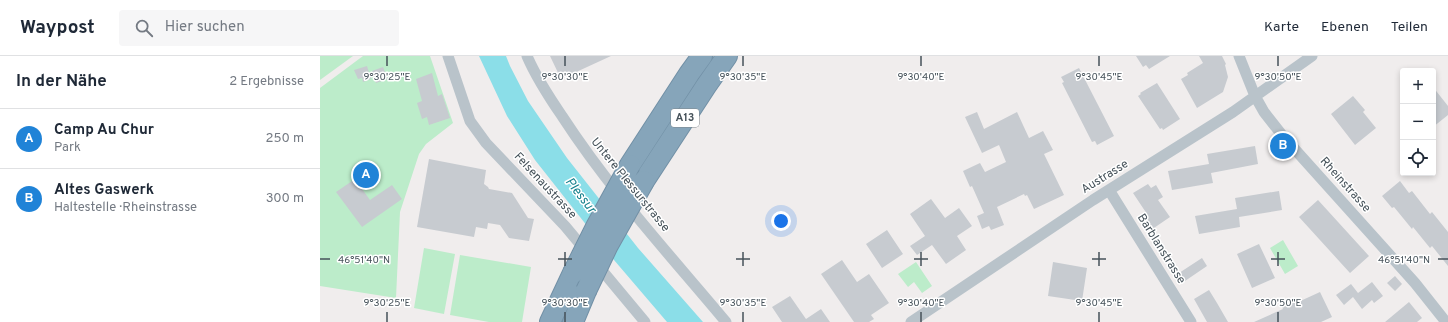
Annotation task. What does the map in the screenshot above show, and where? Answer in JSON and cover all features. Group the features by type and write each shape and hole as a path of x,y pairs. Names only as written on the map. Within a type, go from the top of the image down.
{"highway":[{"name":"A13","path":"550,322 597,225 630,165 702,56"},
{"name":"A13","path":"573,322 608,245 644,181 727,56"}],"street":[{"name":"Felsenaustrasse","path":"448,56 470,121 486,143 565,226 645,322"},
{"name":"Untere Plessurstrasse","path":"527,56 533,71 559,112 607,180 726,322"},
{"name":"Rheinstrasse","path":"1239,56 1255,96 1264,112 1282,135 1415,283 1443,321"},
{"name":"Austrasse","path":"911,322 994,265 1109,190 1233,112 1312,56"},
{"name":"Barblanstrasse","path":"1109,190 1191,322"}],"green space":[{"path":"320,56 353,56 320,80"},
{"path":"363,56 430,56 453,123 426,144 419,154 400,212 396,298 320,286 320,88"},
{"path":"1283,240 1298,266 1285,274 1270,248"},
{"path":"424,248 455,254 444,314 414,308"},
{"path":"460,255 531,267 522,322 489,322 450,315"},
{"path":"916,262 932,286 922,293 914,282 908,287 898,274"}],"water":[{"name":"Plessur","path":"479,56 506,56 528,101 567,158 638,248 703,322 667,322 614,260 535,160 507,116"}],"building":[{"path":"550,56 611,56 561,79"},
{"path":"1136,56 1170,56 1149,69 1146,65 1143,67"},
{"path":"1199,56 1222,56 1226,64 1228,77 1223,92 1197,108 1181,79 1188,75 1187,73 1203,63"},
{"path":"367,66 371,79 363,82 362,78 358,79 354,70"},
{"path":"383,67 388,79 376,83 372,71"},
{"path":"1079,68 1114,136 1097,145 1095,141 1092,142 1062,83 1064,82 1061,77"},
{"path":"432,73 438,96 442,94 450,118 429,125 427,117 422,119 417,103 422,101 416,79"},
{"path":"1157,83 1180,119 1163,130 1162,128 1160,129 1138,96 1141,94 1140,93"},
{"path":"1436,91 1448,106 1448,115 1436,125"},
{"path":"1353,96 1365,110 1363,112 1376,128 1355,145 1331,114"},
{"path":"977,112 984,129 1017,112 1029,138 1043,131 1053,150 1044,154 1064,195 1034,209 1027,195 1025,196 1024,194 997,207 1004,225 991,230 989,226 982,229 977,216 984,213 972,186 970,187 963,171 980,163 985,172 1006,162 999,145 982,153 965,117"},
{"path":"1255,146 1258,164 1211,173 1213,183 1172,190 1168,171 1209,164 1207,154"},
{"path":"429,159 486,170 484,184 489,189 512,193 528,218 534,219 529,241 509,238 500,225 488,223 487,229 476,227 474,237 417,227"},
{"path":"355,179 370,200 392,185 402,199 362,227 336,192"},
{"path":"1400,181 1409,193 1412,191 1430,214 1432,212 1448,232 1448,266 1432,246 1430,248 1413,227 1412,229 1394,207 1392,208 1382,196"},
{"path":"1148,184 1151,188 1156,185 1163,197 1158,200 1170,217 1151,230 1143,217 1147,214 1133,193"},
{"path":"1279,191 1282,210 1239,217 1240,227 1199,234 1195,216 1237,209 1235,198"},
{"path":"931,199 945,218 959,208 972,226 957,236 966,250 946,264 932,245 917,255 910,246 925,236 910,214"},
{"path":"1318,200 1369,256 1350,273 1299,217"},
{"path":"887,230 903,254 882,268 866,244"},
{"path":"1259,244 1275,278 1252,288 1237,254"},
{"path":"1202,258 1207,266 1185,281 1179,273"},
{"path":"842,260 857,282 869,274 889,303 871,315 874,319 869,322 854,322 821,274"},
{"path":"1053,262 1087,268 1082,301 1048,296"},
{"path":"1395,276 1402,284 1395,291 1387,283"},
{"path":"1372,282 1383,296 1374,303 1372,300 1362,309 1353,297 1344,305 1336,295 1351,284 1358,293"},
{"path":"1209,290 1228,322 1207,322 1194,299"},
{"path":"1320,292 1332,317 1321,322 1254,322 1283,309 1282,307 1295,301 1296,303"},
{"path":"790,296 806,319 821,309 830,322 782,322 772,307"},
{"path":"1409,302 1422,318 1417,322 1385,322"}],"place":[{"name":"Altes Gaswerk","path":"1283,146"},
{"name":"Camp Au Chur","path":"366,175"}]}
